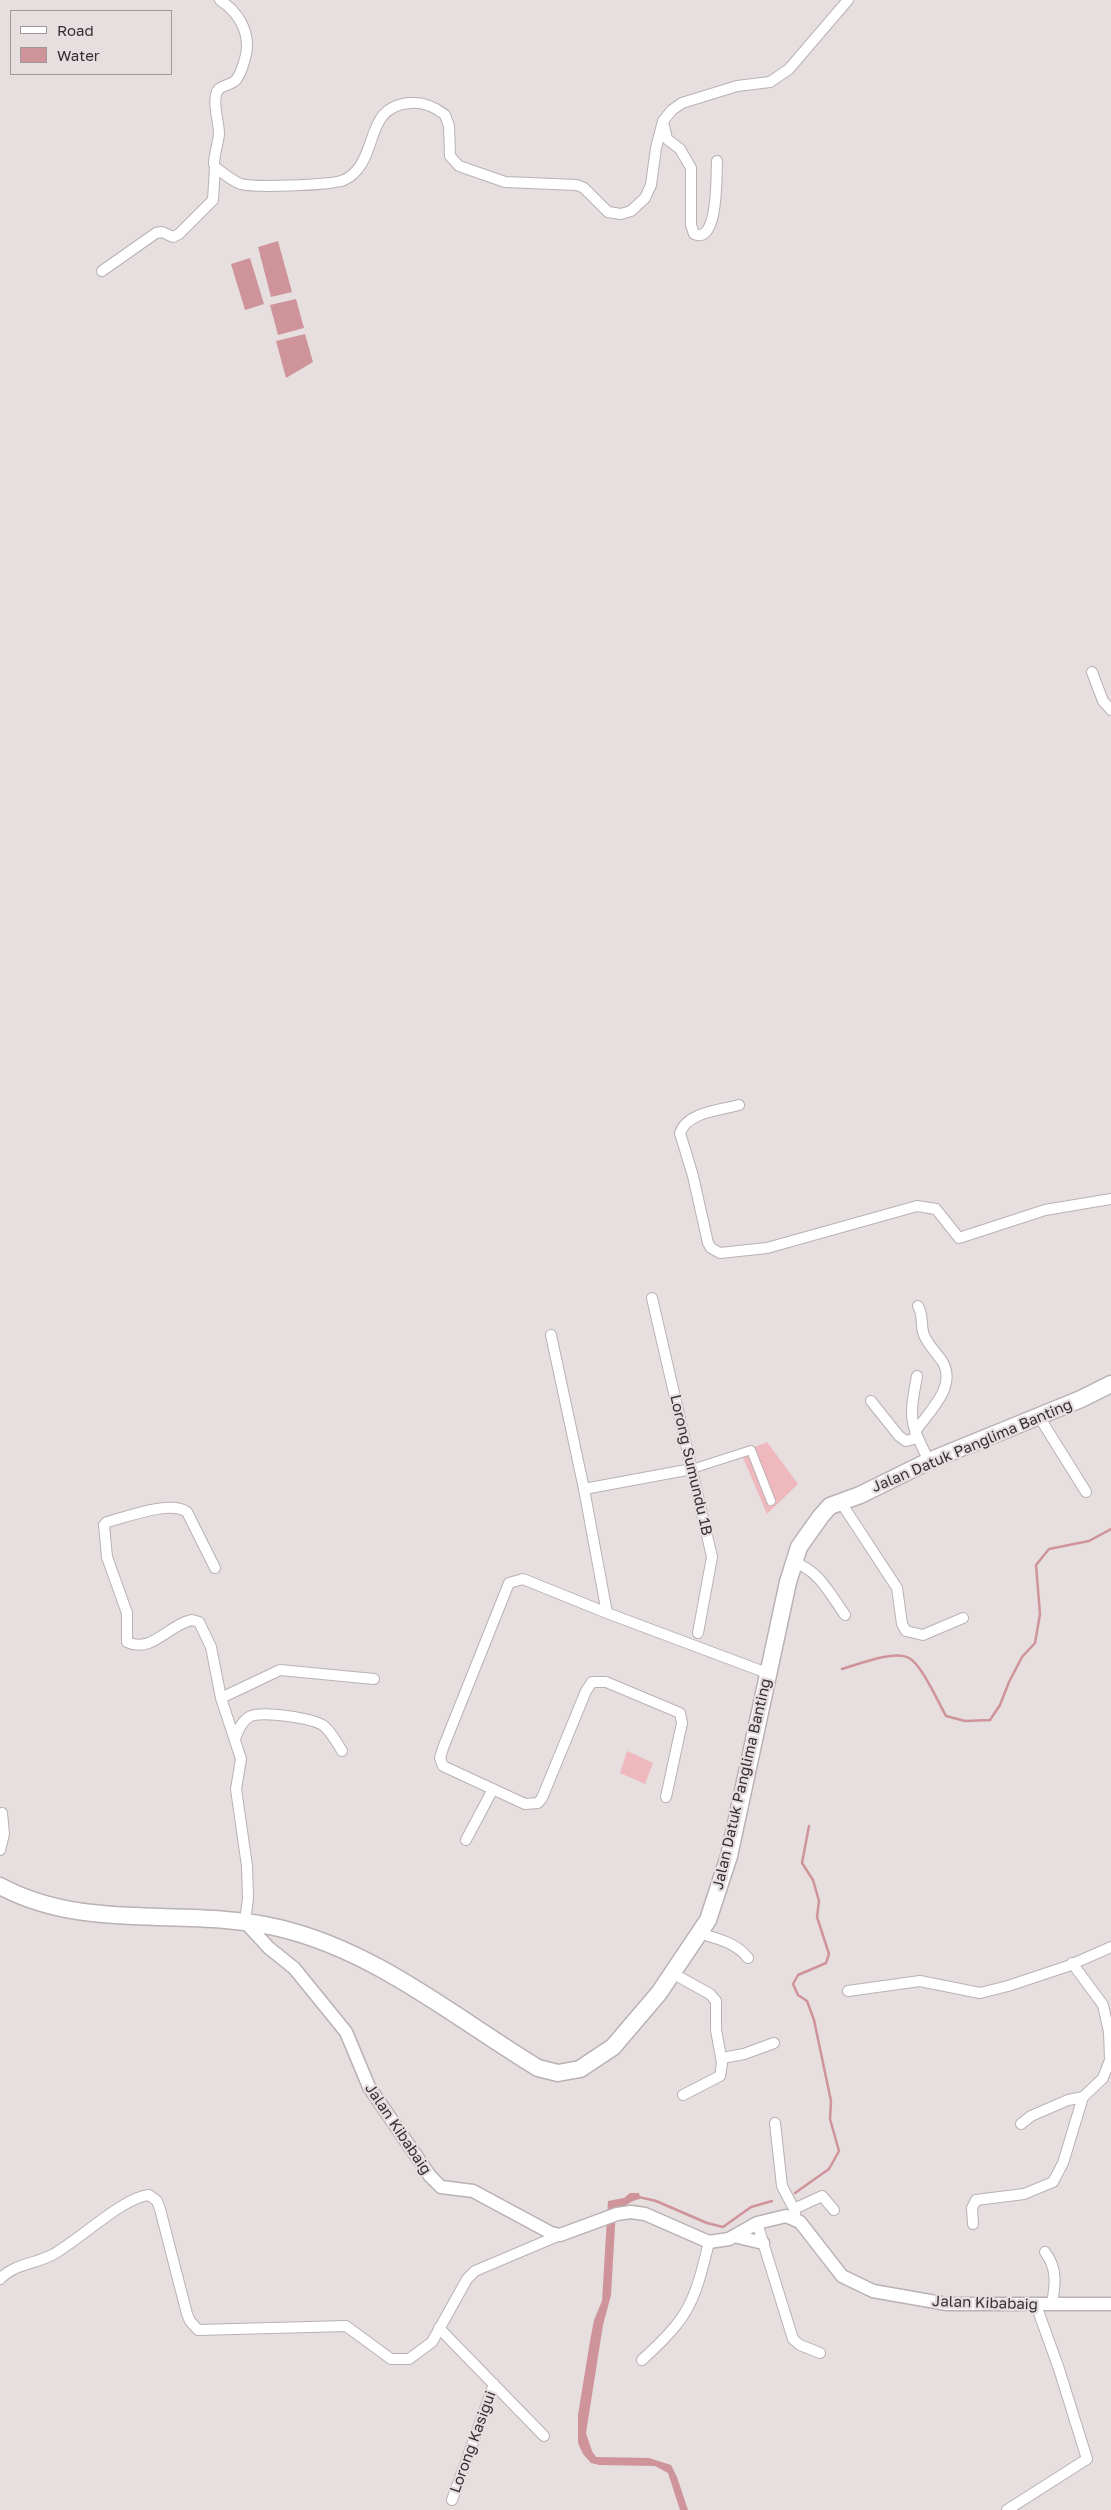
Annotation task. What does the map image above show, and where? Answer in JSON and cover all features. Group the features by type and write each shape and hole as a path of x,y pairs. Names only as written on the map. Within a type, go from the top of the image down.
{"main road":[{"name":"Jalan Datuk Panglima Banting","path":"0,1886 38,1903 76,1912 146,1918 214,1918 245,1922 295,1933 354,1954 438,2003 538,2068 568,2072 588,2066 613,2047 632,2027 699,1934 717,1896 729,1856 781,1608 794,1562 807,1532 830,1506 840,1501 860,1495 929,1462 1038,1415 1081,1399 1111,1384"}],"street":[{"path":"215,167 235,182 247,185 343,180 358,170 377,123 385,114 394,105 419,103 429,105 445,115 449,126 450,156 459,166 505,182 577,185 584,188 608,212 621,214 636,208 646,198 651,185 656,148 663,120 672,110 682,103 737,86 770,82 779,77 789,69 848,0"},
{"path":"102,271 156,233 162,232 173,237 179,234 213,200 214,161 219,133 216,94 219,88 235,81 240,74 247,54 244,27 225,2"},
{"path":"663,120 667,139 680,149 692,168 691,225 694,234 698,236 703,235 710,226 715,202 717,161"},
{"path":"1092,672 1103,701 1111,710"},
{"path":"739,1105 691,1118 684,1124 680,1133 693,1176 708,1243 711,1248 720,1253 768,1248 917,1206 936,1209 959,1238 1046,1210 1111,1199"},
{"name":"Lorong Sumundu 1B","path":"652,1298 712,1558 698,1633"},
{"path":"871,1401 899,1436 906,1441 916,1435 940,1398 946,1385 946,1372 942,1361 923,1333 922,1312 918,1306"},
{"path":"551,1335 584,1489 607,1613"},
{"path":"917,1376 911,1406 911,1418 916,1435 929,1462"},
{"path":"1038,1415 1086,1492"},
{"path":"584,1489 692,1469 751,1450 771,1501"},
{"path":"840,1501 898,1588 902,1624 906,1631 923,1635 963,1618"},
{"path":"215,1568 187,1512 182,1508 166,1506 107,1522 104,1525 107,1557 127,1613 127,1642 134,1646 155,1641 187,1621 199,1622 211,1647 221,1698 241,1759 236,1790 248,1882 245,1922"},
{"path":"794,1562 804,1565 816,1574 845,1615"},
{"path":"666,1797 682,1723 680,1713 606,1682 592,1682 586,1690 542,1798 538,1803 525,1804 443,1766 440,1758 509,1583 523,1579 607,1613 767,1672"},
{"path":"221,1698 280,1670 374,1678"},
{"path":"235,1740 243,1722 249,1716 262,1713 317,1722 330,1733 342,1751"},
{"path":"466,1840 493,1789"},
{"path":"0,1850 4,1834 2,1813"},
{"name":"Jalan Kibabaig","path":"245,1922 269,1948 294,1968 346,2032 368,2087 434,2181 446,2189 478,2193 551,2233 560,2235"},
{"path":"699,1934 729,1942 742,1950 748,1958"},
{"path":"848,1991 920,1981 980,1993 1008,1986 1111,1947"},
{"path":"974,2224 972,2208 976,2200 1024,2194 1053,2182 1063,2162 1083,2097 1103,2078 1110,2060 1109,2032 1103,2005 1074,1962"},
{"path":"672,1974 710,1994 716,2001 716,2030 722,2058 720,2076 683,2095"},
{"path":"722,2058 744,2054 774,2043"},
{"path":"1021,2124 1031,2116 1068,2100 1083,2097"},
{"path":"775,2123 782,2186 795,2214"},
{"path":"0,2279 19,2266 52,2255 97,2222 137,2199 149,2195 157,2201 187,2314 198,2330 346,2326 385,2355 397,2360 409,2359 432,2342 468,2279 475,2271 560,2235 617,2214 631,2212 645,2214 709,2242 734,2236 757,2223 795,2214 822,2196 834,2210"},
{"name":"Jalan Kibabaig","path":"795,2214 842,2276 873,2291 938,2304 1111,2304"},
{"path":"757,2223 793,2339 800,2345 820,2353"},
{"path":"734,2236 763,2243"},
{"path":"642,2360 676,2326 686,2312 702,2272 709,2242"},
{"path":"1045,2252 1053,2262 1056,2280 1052,2305"},
{"path":"1007,2510 1087,2459 1059,2369 1036,2305"},
{"path":"439,2328 544,2436"},
{"name":"Lorong Kasigui","path":"452,2500 494,2384"}],"shaded area":[{"path":"767,1442 798,1484 767,1514 741,1453"},
{"path":"627,1751 653,1763 645,1784 620,1773"}],"water":[{"path":"278,241 292,292 271,297 258,247"},
{"path":"250,258 264,304 245,310 231,264"},
{"path":"296,299 304,328 278,335 270,305"},
{"path":"305,334 313,362 286,378 276,341"},
{"path":"630,2193 639,2193 640,2199 616,2209 611,2295 603,2325 586,2433 596,2457 649,2458 671,2465 688,2510 680,2510 668,2473 655,2466 599,2465 591,2463 583,2454 578,2443 578,2415 590,2341 594,2320 602,2301 608,2201 624,2198"}],"waterway":[{"path":"842,1669 885,1657 902,1656 909,1658 919,1668 946,1716 965,1721 990,1720 1000,1705 1022,1657 1035,1643 1040,1614 1036,1565 1049,1549 1089,1541 1111,1529"},
{"path":"795,2193 829,2169 839,2151 830,2119 831,2101 814,2020 807,2001 798,1995 793,1984 798,1975 826,1963 829,1954 817,1917 819,1901 813,1880 802,1863 809,1826"},
{"path":"639,2197 656,2201 707,2223 723,2227 751,2207 772,2201"}]}
